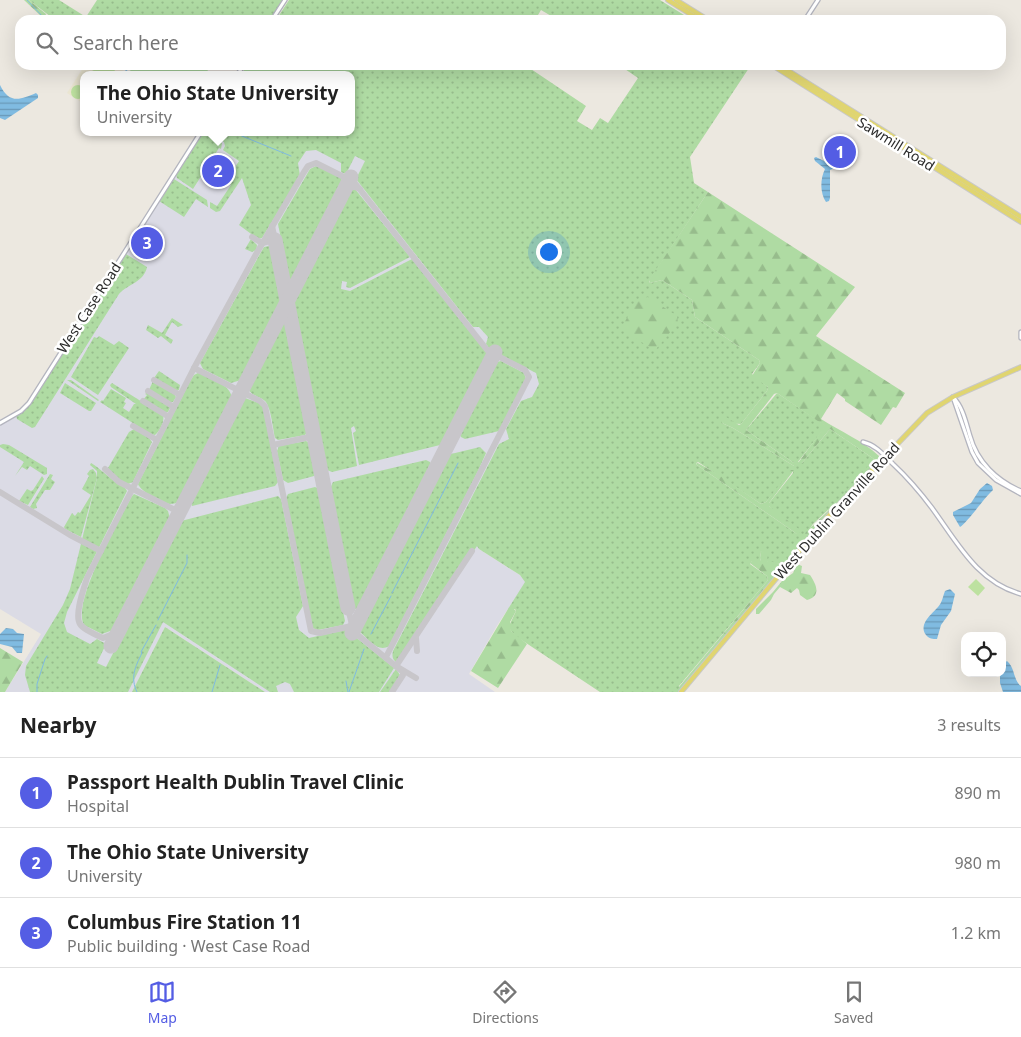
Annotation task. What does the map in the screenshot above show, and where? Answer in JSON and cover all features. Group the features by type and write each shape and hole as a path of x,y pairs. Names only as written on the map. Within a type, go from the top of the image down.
{"main road":[{"path":"275,15 285,0"},
{"path":"668,0 692,15"},
{"path":"676,0 700,15"},
{"path":"808,15 818,0"},
{"name":"Sawmill Road","path":"783,70 1021,217"},
{"name":"Sawmill Road","path":"783,70 1021,222"},
{"name":"West Case Road","path":"0,423 29,403 198,136"},
{"path":"1021,332 1021,338"},
{"name":"West Dublin Granville Road","path":"681,692 832,512 927,413 953,397 1021,367"},
{"path":"953,397 962,412 972,445 980,459 1002,480 1021,493"},
{"path":"863,442 876,448 916,487 977,568 997,585 1021,594"}],"shaded area":[{"path":"122,70 124,71 81,71"},
{"path":"391,70 434,70 617,329 479,549 520,575 526,582 498,624 469,674 495,692 265,692 165,627 132,692 5,692 41,634 0,609 0,425 32,402 199,136 355,136 355,75"},
{"path":"80,73 80,101 67,93"}],"green space":[{"path":"24,0 29,0 46,14 40,15"},
{"path":"29,0 59,0 83,15 48,15"},
{"path":"97,0 284,0 274,15 87,15"},
{"path":"289,0 660,0 684,15 550,15 541,10 538,15 279,15"},
{"path":"92,70 115,70 114,71"},
{"path":"130,70 208,70 207,71"},
{"path":"244,70 532,70 586,106 577,121 592,130 600,118 608,123 638,78 626,70 748,70 690,157 694,183 708,192 649,281 650,283 662,280 692,300 695,317 759,360 760,363 752,374 768,387 767,391 741,424 722,423 794,466 794,463 746,430 777,393 826,426 798,462 802,463 830,429 874,459 847,494 831,511 830,509 828,510 813,524 800,543 802,544 783,567 782,564 768,562 766,560 766,551 760,552 760,561 752,561 750,564 767,576 768,580 679,686 679,688 682,688 679,692 600,692 517,637 509,626 516,611 515,609 508,609 525,582 520,575 477,546 397,663 394,660 393,651 499,444 509,439 506,429 521,401 532,397 539,384 536,373 491,350 486,344 488,337 479,327 473,327 356,179 365,161 355,156 346,174 341,172 341,163 316,150 306,151 298,163 300,176 262,238 258,239 239,225 251,205 242,178 220,211 216,212 210,208 210,202 217,206 231,185 226,181 239,161 223,150 224,142 215,136 355,136 355,71","holes":["698,462 761,504 766,502 793,470 793,473 769,503 769,506 797,534 696,463"]},
{"path":"80,86 80,98 78,99 73,97 71,92 73,87"},
{"path":"200,136 210,136 222,143 221,149 219,148 193,189 177,178 176,175"},
{"path":"316,166 341,177 342,182 292,280 289,279 278,224 310,169"},
{"path":"174,179 207,200 208,207 196,199 184,217 159,201"},
{"path":"355,189 410,257 350,288 346,287 347,282 342,281 341,289 350,291 412,259 486,352 486,359 440,445 359,465 353,433 356,431 354,426 351,428 357,466 332,472 327,470 293,302 350,190"},
{"path":"708,192 855,287 816,336 905,393 896,408 893,407 881,425 845,401 837,393 821,419 859,441 879,456 879,459 847,494 845,492 874,459 830,429 802,463 798,463 825,426 777,393 774,394 746,430 794,463 794,466 722,423 726,417 739,425 741,424 767,391 768,387 752,376 760,363 759,360 695,317 692,300 662,280 650,283 649,280"},
{"path":"251,239 257,245 256,250 252,252 245,249"},
{"path":"269,246 272,250 281,301 241,380 231,383 203,369 200,363 261,252 264,247"},
{"path":"126,254 147,267 143,276 119,294 35,427 32,428 17,419 16,415 32,402"},
{"path":"648,297 677,316 678,323 656,349 652,349 628,333 623,325 637,300"},
{"path":"172,318 183,325 178,327 172,322 165,335 173,340 171,344 161,336 158,338 146,330 148,325 162,333"},
{"path":"283,321 287,323 308,431 305,435 278,440 275,438 267,404 248,389"},
{"path":"99,336 114,345 119,341 129,348 98,395 71,377 94,337 97,338"},
{"path":"501,361 524,373 526,379 499,431 465,439 460,434 497,362"},
{"path":"159,371 180,385 179,390 175,391 154,378"},
{"path":"198,373 214,379 224,386 231,394 232,399 179,502 167,503 157,500 138,484 190,381"},
{"path":"67,380 71,380 99,400 98,401"},
{"path":"153,381 174,394 176,397 173,402 169,402 149,390"},
{"path":"65,383 96,403 91,411 60,393"},
{"path":"112,383 163,415 162,426 155,435 150,434 100,402 103,401 111,389 126,398 123,408 129,412 134,404 136,404 111,387"},
{"path":"148,392 169,405 168,412 163,413 143,400"},
{"path":"245,398 259,403 263,407 278,482 275,486 192,506 191,503"},
{"path":"134,429 152,442 133,482 128,484 117,479 108,468 129,432"},
{"path":"306,441 311,444 317,472 314,476 288,483 283,480 277,451 279,446"},
{"path":"3,444 9,445 47,468 47,474 44,475 30,466 27,470 22,467 15,476 24,462 0,447"},
{"path":"480,447 486,453 478,471 389,646 381,648 377,646 359,629 448,457 451,454"},
{"path":"426,460 430,462 430,467 357,610 354,608 330,489 333,482"},
{"path":"696,462 719,475 761,504 766,502 791,470 794,470 769,503 769,506 800,530 800,532 797,534 697,465"},
{"path":"91,463 127,491 67,612 64,623 67,632 90,644 97,639 106,644 97,663 106,667 181,521 278,496 281,499 303,606 296,617 299,630 309,638 345,630 348,631 394,668 379,692 294,692 290,684 285,682 276,686 278,692 270,692 163,622 128,692 30,692 25,675 26,666 63,605 70,589 97,478 97,471 90,465"},
{"path":"93,469 97,478 81,537 64,527 72,513 75,516 78,512 80,513 91,495 82,489 89,476 87,474"},
{"path":"50,474 53,475 51,479 55,482 50,490 45,490 36,504 37,508 33,509 30,507"},
{"path":"42,476 44,479 28,505 19,501 27,489 33,490"},
{"path":"315,487 319,489 345,621 343,625 318,630 312,628 286,498 288,494"},
{"path":"134,494 165,508 170,519 113,630 102,634 84,625 82,614 84,598 99,560"},
{"path":"830,509 831,511 802,544 800,543 806,532"},
{"path":"768,551 767,561 782,564 783,567 682,688 679,688 768,580 767,576 750,563 752,561 760,561 760,552"},
{"path":"797,564 802,566 801,573 810,575 812,578 816,586 815,596 807,600 800,595 797,588 791,593 780,587 759,614 756,614 756,609 782,581 793,573"},
{"path":"976,579 985,588 978,596 968,587"},
{"path":"513,608 516,611 510,622 511,631 527,644 498,688 471,671 508,609"},
{"path":"165,627 265,692 132,692"},
{"path":"0,648 23,662 5,692 0,692"},
{"path":"396,669 400,675 390,692 380,692"}],"water":[{"path":"0,85 3,91 11,98 20,99 36,93 38,98 5,120 0,118"},
{"path":"848,152 854,155 853,160 830,170 830,198 826,202 821,186 825,169 814,158 816,157 828,163"},
{"path":"987,483 992,486 993,490 960,527 953,512 971,503 980,489"},
{"path":"950,589 955,594 951,611 941,625 937,639 930,638 924,631 925,623 939,605 945,591"},
{"path":"6,628 24,634 22,653 17,653 12,647 0,644 0,634"},
{"path":"1006,662 1010,664 1021,686 1021,692 1003,692 1000,677 1006,677"}],"waterway":[{"path":"27,0 41,15"},
{"path":"242,136 291,156"},
{"path":"392,593 458,463"},
{"path":"158,620 187,563 187,555"},
{"path":"371,634 391,596"},
{"path":"137,692 134,682 135,668 141,652 156,625"},
{"path":"349,692 364,649"},
{"path":"37,692 37,684 47,656"},
{"path":"212,692 220,665"},
{"path":"346,681 348,692"}],"taxiway":[{"path":"118,632 103,638 80,624 78,614 87,578 194,368 255,256 304,172 308,166 316,163 354,182 488,351 525,370 529,377 386,657"},
{"path":"346,187 360,189"},
{"path":"252,237 262,243 275,240 272,226"},
{"path":"194,368 260,401 265,406 311,631 320,633 356,625"},
{"path":"154,380 180,395"},
{"path":"148,391 174,407"},
{"path":"143,401 169,417"},
{"path":"133,426 157,440"},
{"path":"273,445 314,436"},
{"path":"105,469 119,482 179,512"},
{"path":"0,492 70,535 101,551"},
{"path":"416,678 396,666 472,551"},
{"path":"348,608 353,629"},
{"path":"348,627 403,672 392,692"},
{"path":"416,638 417,651"}],"runway":[{"path":"111,646 351,177"},
{"path":"275,240 348,608"},
{"path":"352,633 495,352"}],"place":[{"name":"Passport Health Dublin Travel Clinic","path":"840,152"},
{"name":"The Ohio State University","path":"218,171"},
{"name":"Columbus Fire Station 11","path":"147,243"}]}
